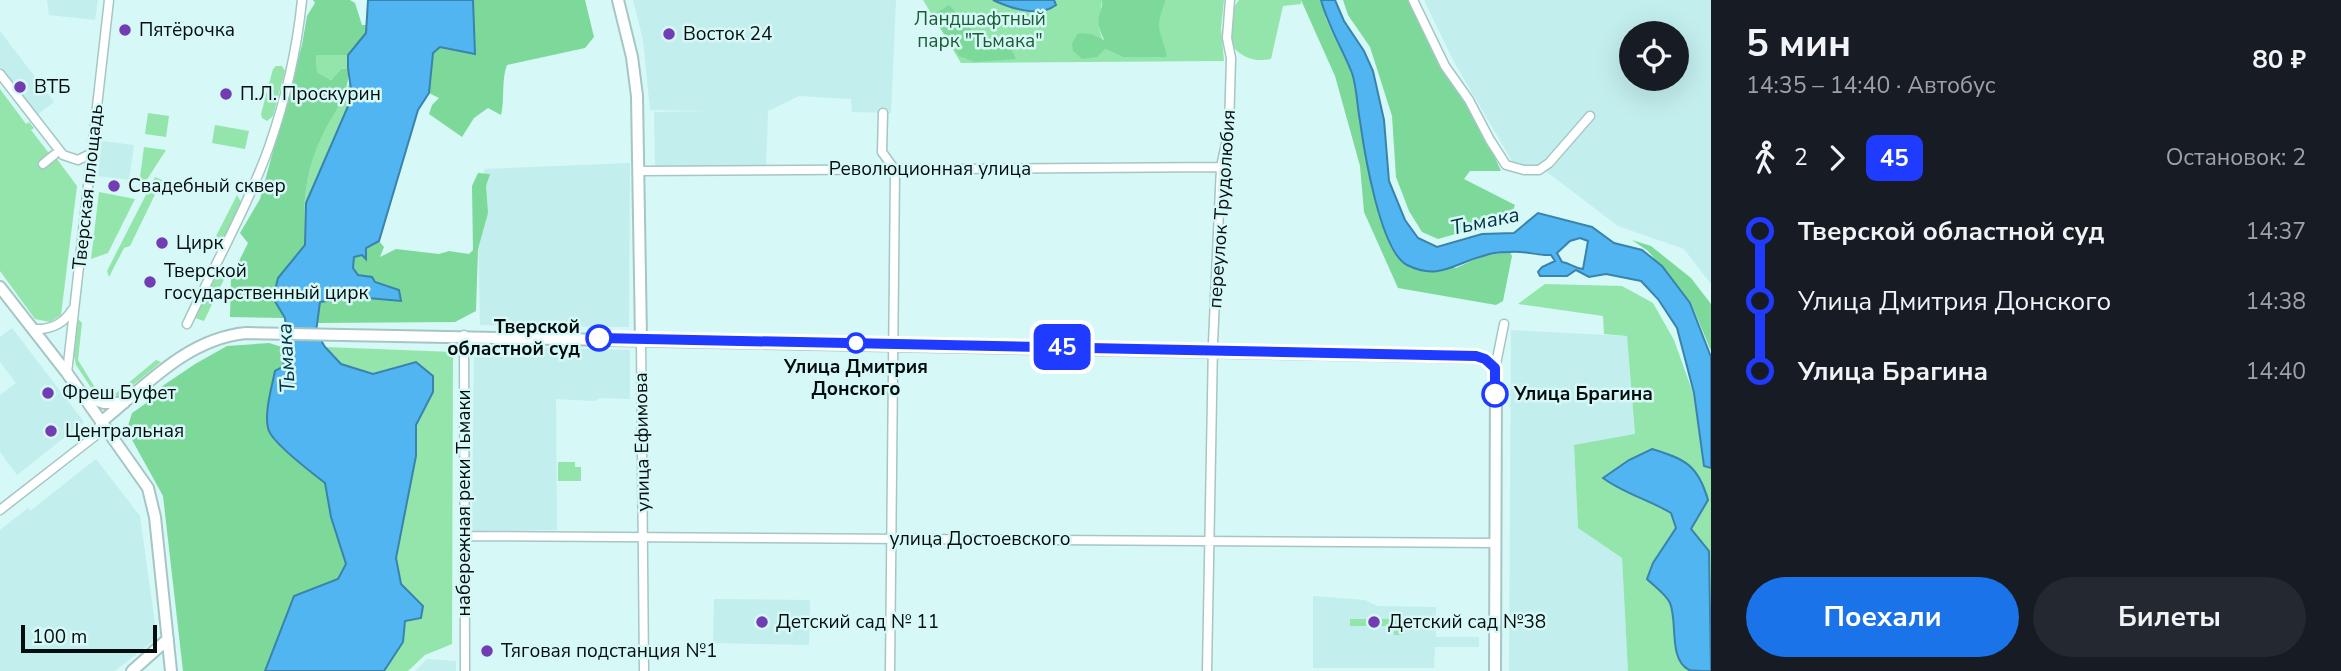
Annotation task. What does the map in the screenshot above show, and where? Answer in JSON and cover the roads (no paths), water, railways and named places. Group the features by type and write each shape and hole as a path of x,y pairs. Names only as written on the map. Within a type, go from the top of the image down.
{"street":[{"name":"Тверская площадь","path":"67,373 109,0"},
{"path":"187,324 269,147 291,65 302,0"},
{"path":"618,0 637,96 639,171"},
{"name":"переулок Трудолюбия","path":"1207,671 1213,350 1222,167 1229,129 1231,58 1227,38 1230,0"},
{"path":"1413,0 1445,66 1469,100 1506,165 1524,170 1539,170 1549,163 1590,116"},
{"path":"0,74 63,155 78,160 92,153"},
{"path":"883,113 882,152 895,170 890,671"},
{"path":"43,164 54,155"},
{"name":"Революционная улица","path":"639,171 1222,167"},
{"name":"улица Ефимова","path":"639,171 644,671"},
{"path":"0,287 67,373 146,485 150,496 171,671"},
{"path":"33,329 44,330 58,325 69,316 74,307"},
{"path":"1495,671 1494,367 1504,324"},
{"path":"0,510 95,436 101,422 181,356 202,344 231,335 257,332 335,336 464,335 1476,356 1485,359 1494,367"},
{"name":"набережная реки Тьмаки","path":"464,335 465,671"},
{"path":"81,393 104,403 126,402"},
{"name":"улица Достоевского","path":"464,536 1495,542"},
{"path":"132,671 168,639"},
{"path":"144,661 161,662 171,671"}],"water":[{"name":"Тьмака","path":"368,0 473,0 475,54 440,47 433,53 429,93 418,110 379,241 366,248 366,259 362,255 354,257 353,268 358,275 372,277 375,282 399,290 401,301 356,297 320,302 316,332 325,347 341,364 373,374 416,362 433,376 433,392 416,425 416,456 396,558 401,584 423,606 421,618 405,621 403,642 384,671 265,671 294,596 338,579 346,564 331,517 325,483 272,437 267,417 275,371 284,366 282,347 287,344 285,318 273,298 278,278 305,245 306,203 352,97 348,55 366,33"},
{"path":"993,0 1054,0 1056,5 1049,9 1033,11 1016,9"},
{"path":"1321,0 1335,0 1373,71 1384,120 1389,181 1405,220 1418,238 1437,247 1482,234 1514,233 1538,213 1592,227 1614,243 1642,250 1662,266 1690,303 1711,357 1711,468 1704,466 1694,393 1677,328 1658,299 1641,281 1606,274 1589,277 1576,270 1567,276 1540,276 1538,272 1542,267 1555,261 1551,255 1503,252 1438,271 1407,265 1397,256 1381,221 1375,199 1352,73","holes":["1580,238 1588,241 1583,269 1562,262 1557,253 1570,241"]},
{"path":"1652,449 1689,465 1700,479 1708,500 1691,529 1709,551 1711,671 1689,670 1682,665 1676,649 1670,603 1647,579 1653,563 1676,528 1671,513 1603,478 1629,460"}],"place":[{"name":"Пятёрочка","path":"125,30"},
{"name":"Восток 24","path":"669,34"},
{"name":"ВТБ","path":"20,87"},
{"name":"П.Л. Проскурин","path":"226,94"},
{"name":"Свадебный сквер","path":"114,186"},
{"name":"Цирк","path":"162,243"},
{"name":"Тверской государственный цирк","path":"150,282"},
{"name":"Тверской областной суд","path":"599,338"},
{"name":"Улица Дмитрия Донского","path":"856,343"},
{"name":"Фреш Буфет","path":"48,393"},
{"name":"Улица Брагина","path":"1495,394"},
{"name":"Центральная","path":"51,431"},
{"name":"Детский сад № 11","path":"762,622"},
{"name":"Детский сад №38","path":"1374,622"},
{"name":"Тяговая подстанция №1","path":"487,651"}],"park label":[{"name":"Ландшафтный парк \"Тьмака\"","path":"980,30"}]}
